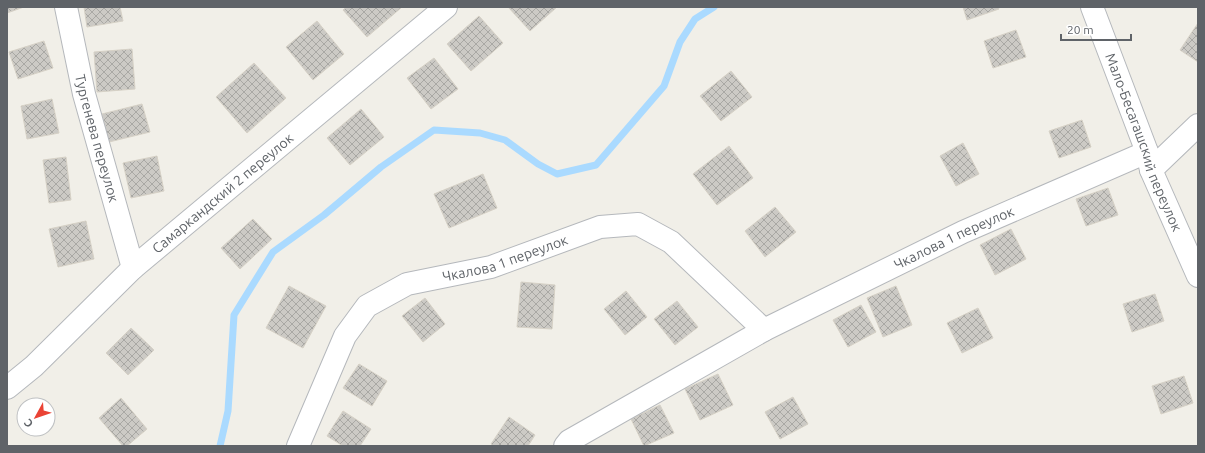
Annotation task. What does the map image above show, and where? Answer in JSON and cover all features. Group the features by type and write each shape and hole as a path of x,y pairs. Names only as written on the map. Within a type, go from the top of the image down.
{"street":[{"name":"Тургенева переулок","path":"66,7 84,94 133,268"},
{"name":"Самаркандский 2 переулок","path":"7,388 34,366 133,268 446,7"},
{"name":"Мало-Бесагашский переулок","path":"1092,7 1149,161 1198,276"},
{"path":"1149,161 1198,125"},
{"name":"Чкалова 1 переулок","path":"565,446 569,441 764,330 963,232 1149,161"},
{"name":"Чкалова 1 переулок","path":"298,446 345,336 367,306 407,284 491,267 600,227 638,224 671,242 764,330"}],"building":[{"path":"7,7 24,7 7,13"},
{"path":"84,7 120,7 123,21 87,27"},
{"path":"346,7 402,7 367,37 343,10"},
{"path":"508,7 557,7 530,31"},
{"path":"963,7 998,7 999,9 967,20"},
{"path":"479,16 503,43 471,71 447,44"},
{"path":"317,21 344,54 313,80 286,47"},
{"path":"1198,23 1198,62 1180,50"},
{"path":"1016,30 1026,57 993,68 984,41"},
{"path":"44,41 53,68 18,79 9,52"},
{"path":"132,49 135,89 97,92 94,52"},
{"path":"434,58 458,89 431,109 407,78"},
{"path":"254,63 286,98 247,133 216,97"},
{"path":"731,71 752,97 721,121 700,96"},
{"path":"52,99 59,133 27,139 21,106"},
{"path":"142,104 150,132 109,142 102,114"},
{"path":"361,109 384,137 350,165 327,138"},
{"path":"1082,120 1091,147 1059,158 1049,131"},
{"path":"963,143 979,174 956,186 940,156"},
{"path":"729,146 753,178 717,205 693,174"},
{"path":"157,156 164,191 131,198 123,163"},
{"path":"66,157 71,200 49,203 43,160"},
{"path":"483,174 497,208 449,228 434,194"},
{"path":"1108,188 1118,215 1086,226 1076,199"},
{"path":"775,207 796,232 765,257 745,231"},
{"path":"253,219 272,239 240,269 221,248"},
{"path":"86,221 94,259 58,267 49,229"},
{"path":"1011,229 1026,259 995,275 980,245"},
{"path":"521,282 555,285 552,329 517,327"},
{"path":"289,286 326,306 303,348 266,328"},
{"path":"896,286 912,325 883,337 867,298"},
{"path":"626,291 647,317 625,335 604,309"},
{"path":"1155,294 1164,321 1132,332 1123,304"},
{"path":"425,298 445,324 423,342 402,316"},
{"path":"677,301 698,327 675,345 654,319"},
{"path":"861,305 876,332 848,347 833,320"},
{"path":"978,308 993,338 962,353 947,323"},
{"path":"131,328 154,350 128,375 106,353"},
{"path":"359,364 387,381 372,406 343,388"},
{"path":"718,374 733,405 700,420 685,389"},
{"path":"1184,376 1193,403 1161,414 1152,386"},
{"path":"793,397 808,424 780,439 765,412"},
{"path":"121,398 147,429 127,446 123,446 99,418"},
{"path":"660,405 674,433 644,446 631,419"},
{"path":"343,411 371,429 360,446 343,446 327,436"},
{"path":"509,417 535,435 528,446 494,446 491,444"}],"waterway":[{"path":"220,446 228,411 234,315 273,252 324,215 381,167 434,130 480,133 505,140 538,164 557,174 596,165 664,86 680,42 695,19 714,7"}]}
